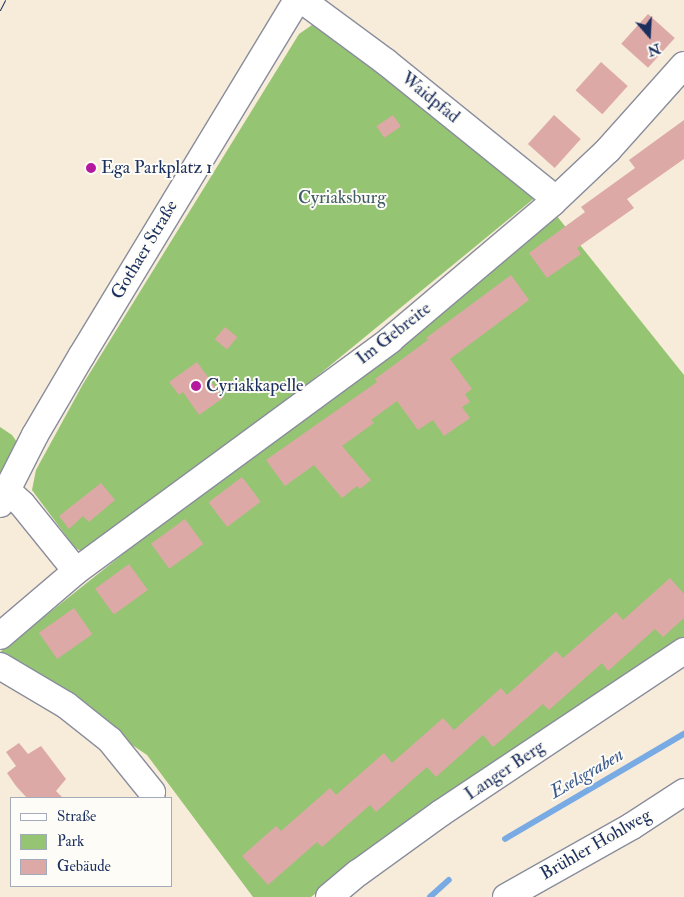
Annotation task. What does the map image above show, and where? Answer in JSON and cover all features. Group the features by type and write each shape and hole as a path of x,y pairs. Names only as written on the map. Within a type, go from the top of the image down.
{"street":[{"name":"Gothaer Straße","path":"3,497 35,435 82,355 296,0"},
{"name":"Waidpfad","path":"302,0 386,62 556,199"},
{"name":"Im Gebreite","path":"0,636 76,571 390,340 556,199 608,150 684,65"},
{"path":"3,497 22,504 76,571"},
{"name":"Langer Berg","path":"329,897 358,873 441,813 684,651"},
{"path":"0,666 66,705 110,740 152,792"},
{"name":"Brühler Hohlweg","path":"506,897 632,826 684,792"}],"green space":[{"name":"Cyriaksburg","path":"312,25 325,28 537,196 288,400 81,551 75,548 32,490 36,470 83,384 299,34"},
{"path":"556,215 684,375 684,637 434,802 311,897 253,897 147,755 0,655 0,652 162,523 383,360 460,298"},
{"path":"0,427 12,435 19,445 0,476"}],"building":[{"path":"648,14 675,38 648,68 621,44"},
{"path":"601,62 628,86 602,114 576,90"},
{"path":"393,115 401,127 384,138 376,126"},
{"path":"554,115 581,139 555,168 528,144"},
{"path":"684,120 684,159 627,199 634,208 577,248 581,254 547,278 529,253 585,212 581,207 635,168 629,160"},
{"path":"511,275 529,300 450,359 472,389 465,394 470,402 462,407 470,418 444,436 433,420 418,430 397,401 371,420 374,423 342,446 371,480 360,489 357,486 342,498 314,465 285,486 266,460 377,382 375,379 428,340 426,338"},
{"path":"225,327 237,337 227,350 215,339"},
{"name":"Cyriakkapelle","path":"197,362 223,398 199,415 183,392 179,395 169,382"},
{"path":"242,477 261,502 227,527 208,502"},
{"path":"101,483 115,500 89,522 83,516 69,529 59,516"},
{"path":"185,519 203,544 169,569 151,544"},
{"path":"129,564 148,590 114,615 95,589"},
{"path":"670,578 684,594 684,618 663,637 655,629 608,671 602,663 549,710 543,704 493,747 483,735 436,777 427,767 376,812 370,805 322,847 317,842 268,885 242,856 276,826 281,831 330,788 336,795 384,753 392,763 443,718 454,730 501,688 507,695 556,651 563,658 616,612 623,620"},
{"path":"74,608 92,634 57,659 39,633"},
{"path":"19,743 28,754 41,746 66,779 56,791 62,797 26,797 7,773 16,766 6,752"}],"waterway":[{"name":"Eselsgraben","path":"505,839 684,734"},
{"name":"Eselsgraben","path":"430,897 449,880"}],"tram line":[{"path":"0,10 5,0"}],"place":[{"name":"Ega Parkplatz 1","path":"91,168"},
{"name":"Cyriakkapelle","path":"196,386"}]}
